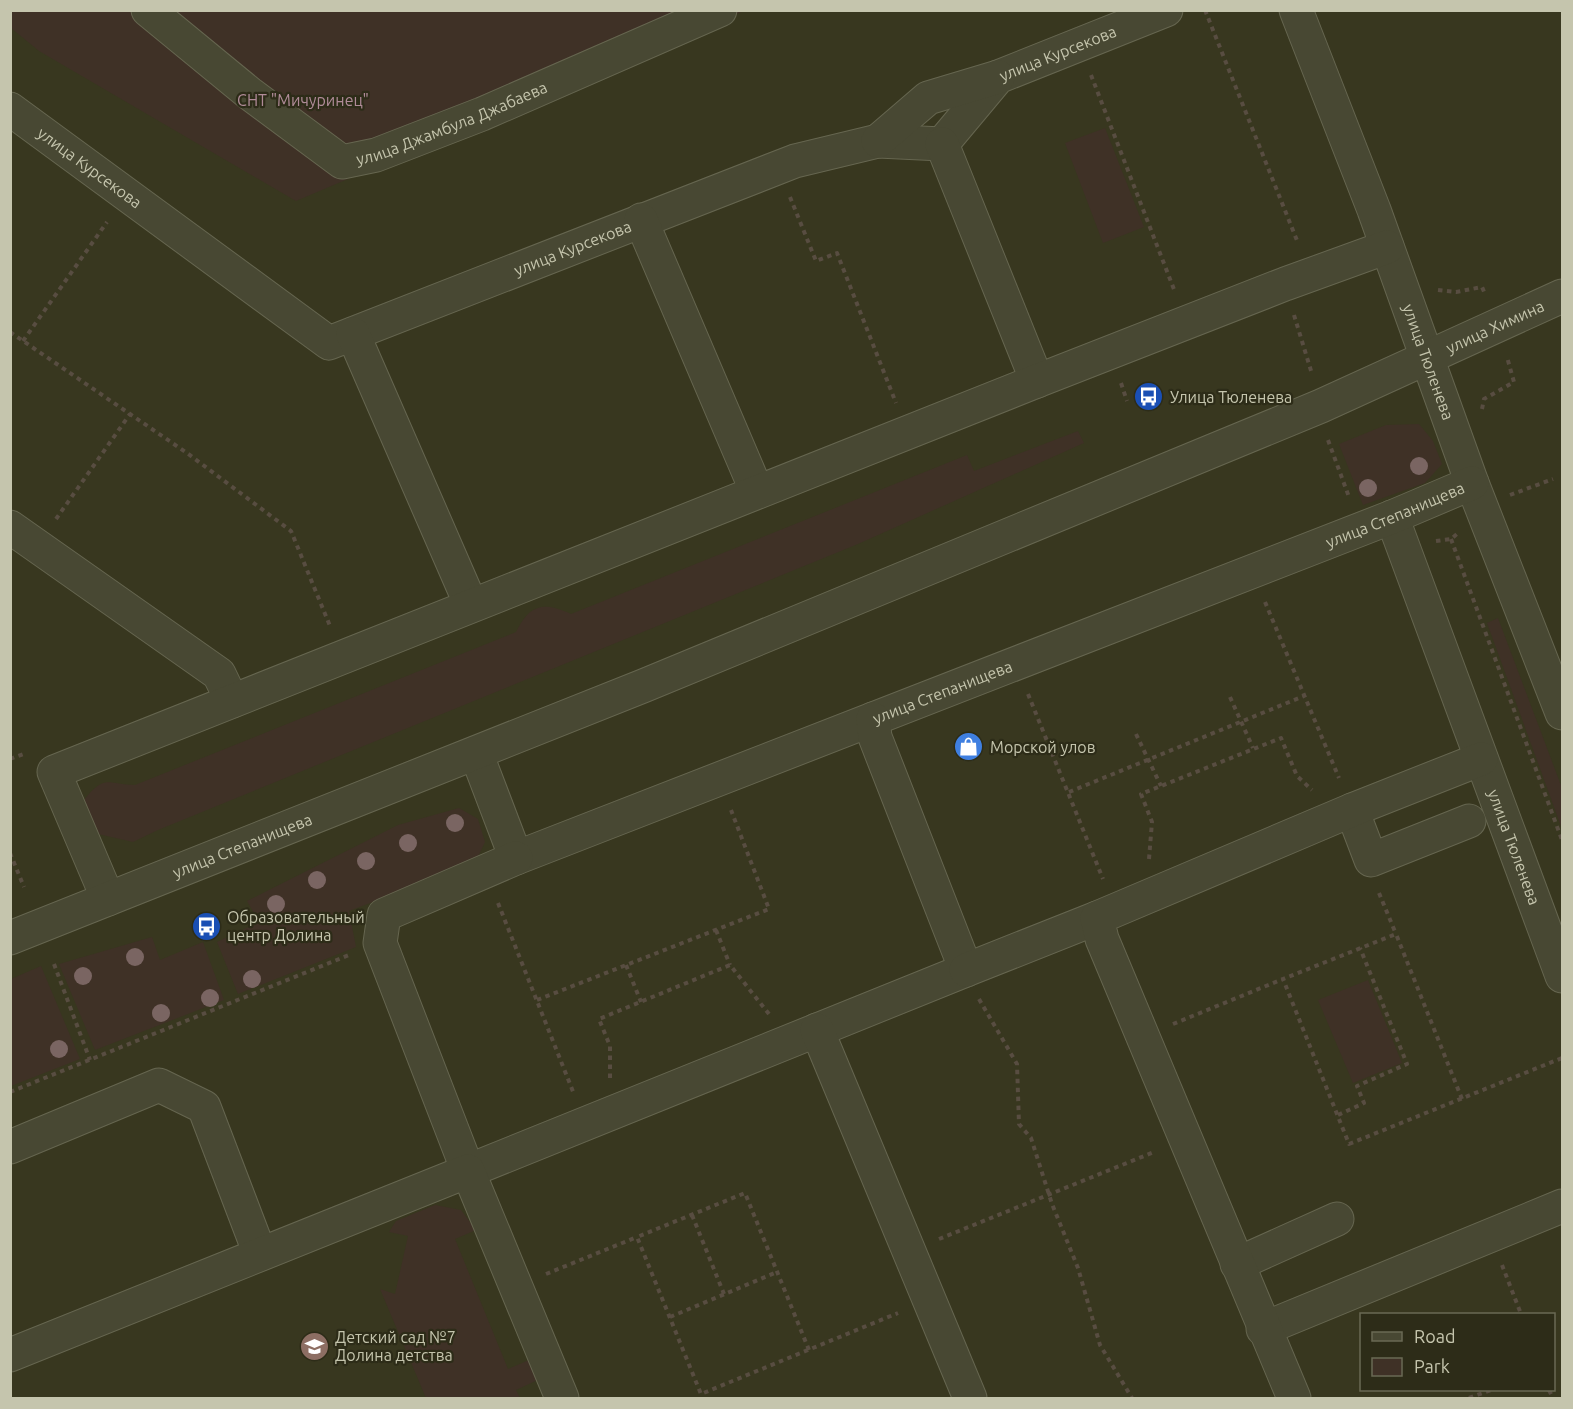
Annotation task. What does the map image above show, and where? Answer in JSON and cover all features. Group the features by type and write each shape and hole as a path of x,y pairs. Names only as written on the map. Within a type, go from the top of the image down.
{"street":[{"name":"улица Джамбула Джабаева","path":"148,10 249,93 342,162 376,155 482,114 720,10"},
{"name":"улица Курсекова","path":"10,109 329,344 779,167 878,141 942,144 998,77 1166,10"},
{"name":"улица Тюленева","path":"1296,10 1387,247 1472,483 1563,713"},
{"path":"878,141 928,98 998,77"},
{"path":"942,144 1036,381"},
{"path":"641,220 757,492"},
{"path":"108,899 54,772 1036,381 1285,284 1387,247"},
{"name":"улица Химина","path":"1428,358 1563,296"},
{"path":"353,334 471,605"},
{"name":"улица Степанищева","path":"10,938 476,753 1321,406 1428,358"},
{"name":"улица Степанищева","path":"468,1171 380,943 384,915 516,858 1252,572 1472,483"},
{"name":"улица Тюленева","path":"1392,517 1563,976"},
{"path":"23,536 219,674 232,701"},
{"path":"873,719 875,736 964,970"},
{"path":"476,753 516,858"},
{"path":"10,1355 1106,914 1345,813 1481,759"},
{"path":"1345,813 1371,860 1469,821"},
{"path":"1106,914 1102,939 1263,1329 1294,1398"},
{"path":"804,1035 909,1252 969,1398"},
{"path":"10,1147 159,1085 204,1107 260,1254"},
{"path":"468,1171 562,1398"},
{"path":"1263,1329 1563,1206"},
{"path":"1237,1264 1337,1219"}],"path":[{"path":"1205,10 1298,244"},
{"path":"1080,45 1175,292"},
{"path":"779,167 816,261 837,253 896,404"},
{"path":"23,341 127,195"},
{"path":"1285,284 1321,406"},
{"path":"10,332 130,414 291,531 332,629"},
{"path":"23,536 130,414"},
{"path":"1503,497 1553,479"},
{"path":"1451,539 1563,840"},
{"path":"1252,572 1304,696 1345,813"},
{"path":"1017,663 1069,792 1106,914"},
{"path":"1069,792 1304,696"},
{"path":"1230,697 1253,749"},
{"path":"1136,734 1161,786"},
{"path":"1146,897 1152,822 1141,794 1281,738 1297,776 1345,813"},
{"path":"537,1000 770,909 718,779"},
{"path":"10,853 24,886"},
{"path":"1371,860 1368,866 1462,1099"},
{"path":"486,871 537,1000 598,1117"},
{"path":"716,930 730,965 804,1035"},
{"path":"1143,1036 1396,934"},
{"path":"1338,1115 1364,1103 1357,1086 1407,1064 1360,948"},
{"path":"54,964 90,1060"},
{"path":"626,965 640,1002"},
{"path":"598,1117 610,1046 599,1019 730,965"},
{"path":"964,970 1017,1064 1019,1124 1031,1138 1049,1195 1078,1268 1100,1345 1132,1398"},
{"path":"1283,979 1349,1144 1563,1058"},
{"path":"909,1252 1186,1140"},
{"path":"515,1286 745,1193 809,1350"},
{"path":"692,1215 724,1294"},
{"path":"1491,1236 1521,1313"},
{"path":"637,1237 701,1394 929,1300"},
{"path":"670,1317 777,1272"},
{"path":"1469,1398 1486,1391"}],"green space":[{"name":"СНТ \"Мичуринец\"","path":"10,11 744,11 296,201 39,51 11,28"},
{"path":"1105,128 1144,227 1103,243 1065,143"},
{"path":"1419,424 1433,441 1442,464 1425,483 1363,505 1339,444 1386,425"},
{"path":"1078,431 1084,443 858,544 133,842 98,834 85,821 84,800 102,783 135,785 516,632 521,622 533,610 546,607 571,614 967,455 974,471"},
{"path":"1498,618 1562,788 1562,829 1487,623"},
{"path":"459,808 478,819 485,842 475,863 349,911 356,947 238,994 217,942 259,922 247,901 398,825"},
{"path":"152,937 160,960 203,942 224,1000 95,1050 59,964"},
{"path":"41,966 80,1059 11,1086 11,979"},
{"path":"1368,980 1402,1063 1353,1083 1318,1000"},
{"path":"435,1205 461,1210 476,1230 455,1239 508,1369 529,1360 540,1379 516,1390 520,1398 426,1398 380,1289 395,1294 408,1236 389,1232 396,1221"}],"place":[{"name":"Улица Тюленева","path":"1149,397"},
{"name":"Морской улов","path":"969,747"},
{"name":"Образовательный центр Долина","path":"206,926"},
{"name":"Детский сад №7 Долина детства","path":"314,1346"}]}
